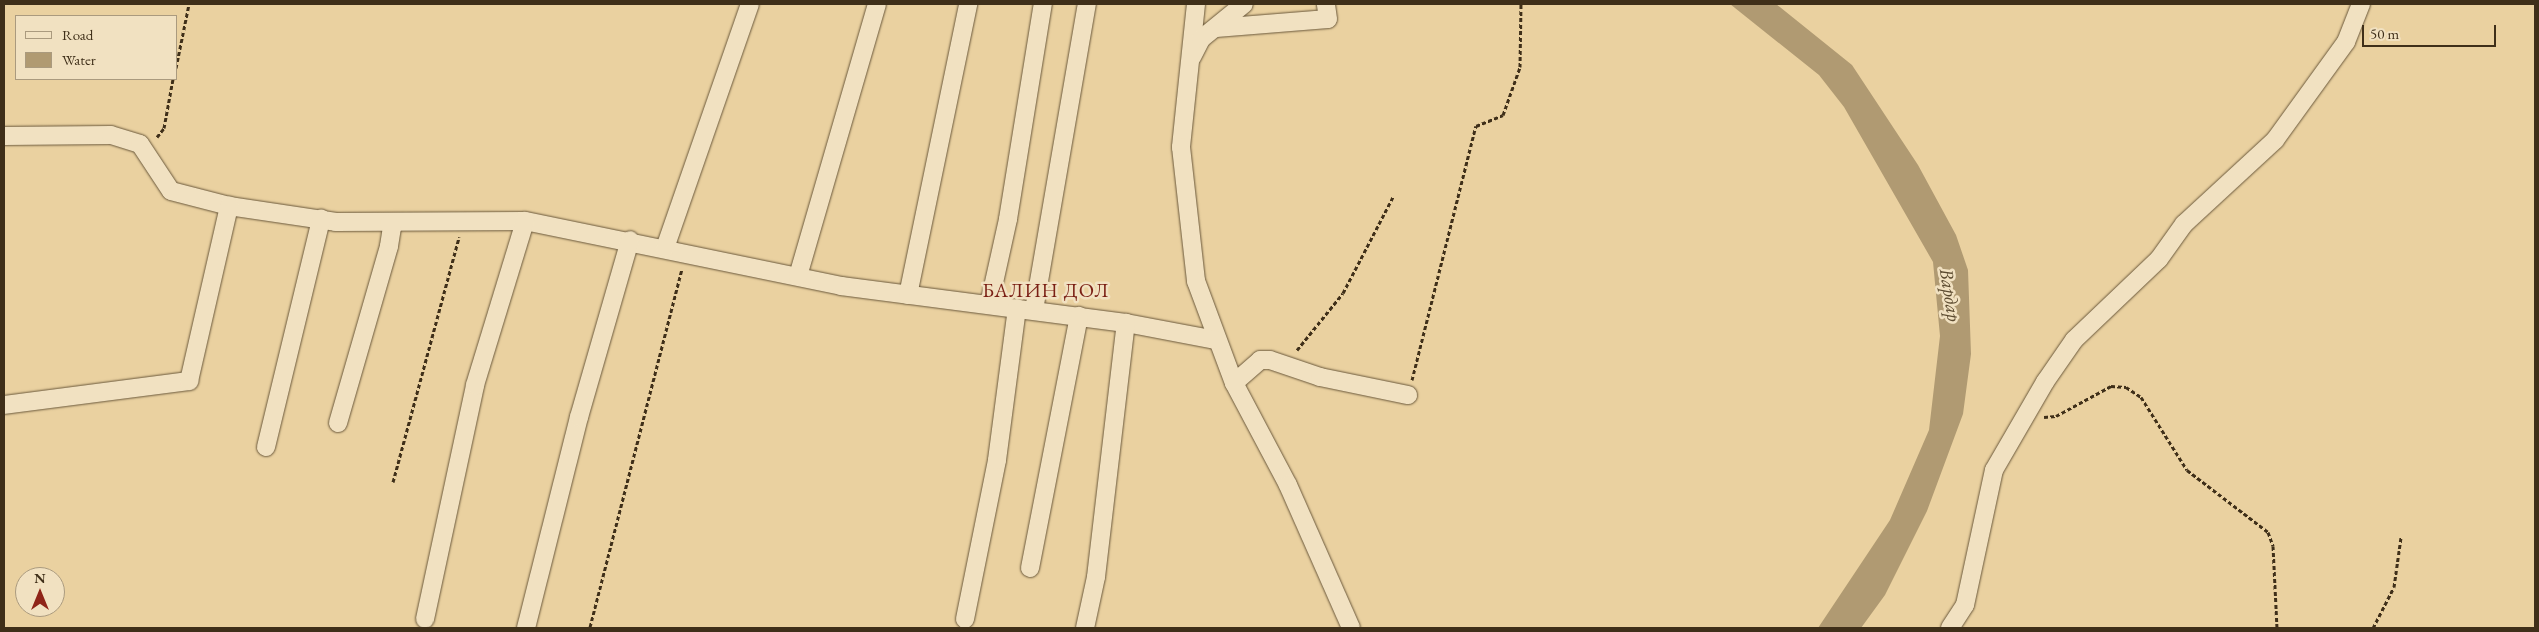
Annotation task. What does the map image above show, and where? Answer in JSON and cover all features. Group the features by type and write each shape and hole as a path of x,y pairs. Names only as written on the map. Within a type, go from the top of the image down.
{"street":[{"path":"665,248 750,4"},
{"path":"798,276 877,4"},
{"path":"908,295 968,4"},
{"path":"989,304 1008,219 1043,4"},
{"path":"965,619 1087,4"},
{"path":"1196,4 1181,147 1196,281 1216,340 1234,384 1288,484 1351,628"},
{"path":"1189,64 1201,39 1244,4"},
{"path":"1216,28 1328,19 1326,4"},
{"path":"1950,628 1965,605 1994,470 2029,408 2074,340 2159,259 2184,224 2275,140 2346,42 2361,4"},
{"path":"4,136 94,133 140,144 172,191 229,206 321,220 388,224 459,218 525,221 630,240 798,276 908,295 1079,316 1216,340"},
{"path":"4,405 190,381 229,206"},
{"path":"266,448 321,220"},
{"path":"425,619 475,385 525,221"},
{"path":"338,423 388,246 392,228 388,224"},
{"path":"526,628 574,436 630,240"},
{"path":"1030,568 1079,316"},
{"path":"1085,628 1096,577 1126,323"},
{"path":"1234,384 1260,360 1285,364 1320,377 1408,395"}],"path":[{"path":"178,58 189,4"},
{"path":"1408,395 1476,126 1503,115 1520,67 1521,4"},
{"path":"146,151 164,128 173,80"},
{"path":"1285,364 1343,293 1394,195"},
{"path":"393,482 458,245 459,218"},
{"path":"590,627 686,252"},
{"path":"2029,408 2042,416 2056,416 2112,386 2126,387 2141,397 2187,470 2268,532 2273,546 2277,628"},
{"path":"2374,628 2394,587 2401,537"}],"water":[{"name":"Вардар","path":"1730,4 1776,4 1852,65 1918,165 1956,235 1968,270 1971,354 1963,414 1927,511 1885,595 1861,628 1818,628 1890,520 1929,430 1940,336 1933,262 1844,107 1819,75"}],"district":[{"name":"БАЛИН ДОЛ","path":"1046,290"}]}
